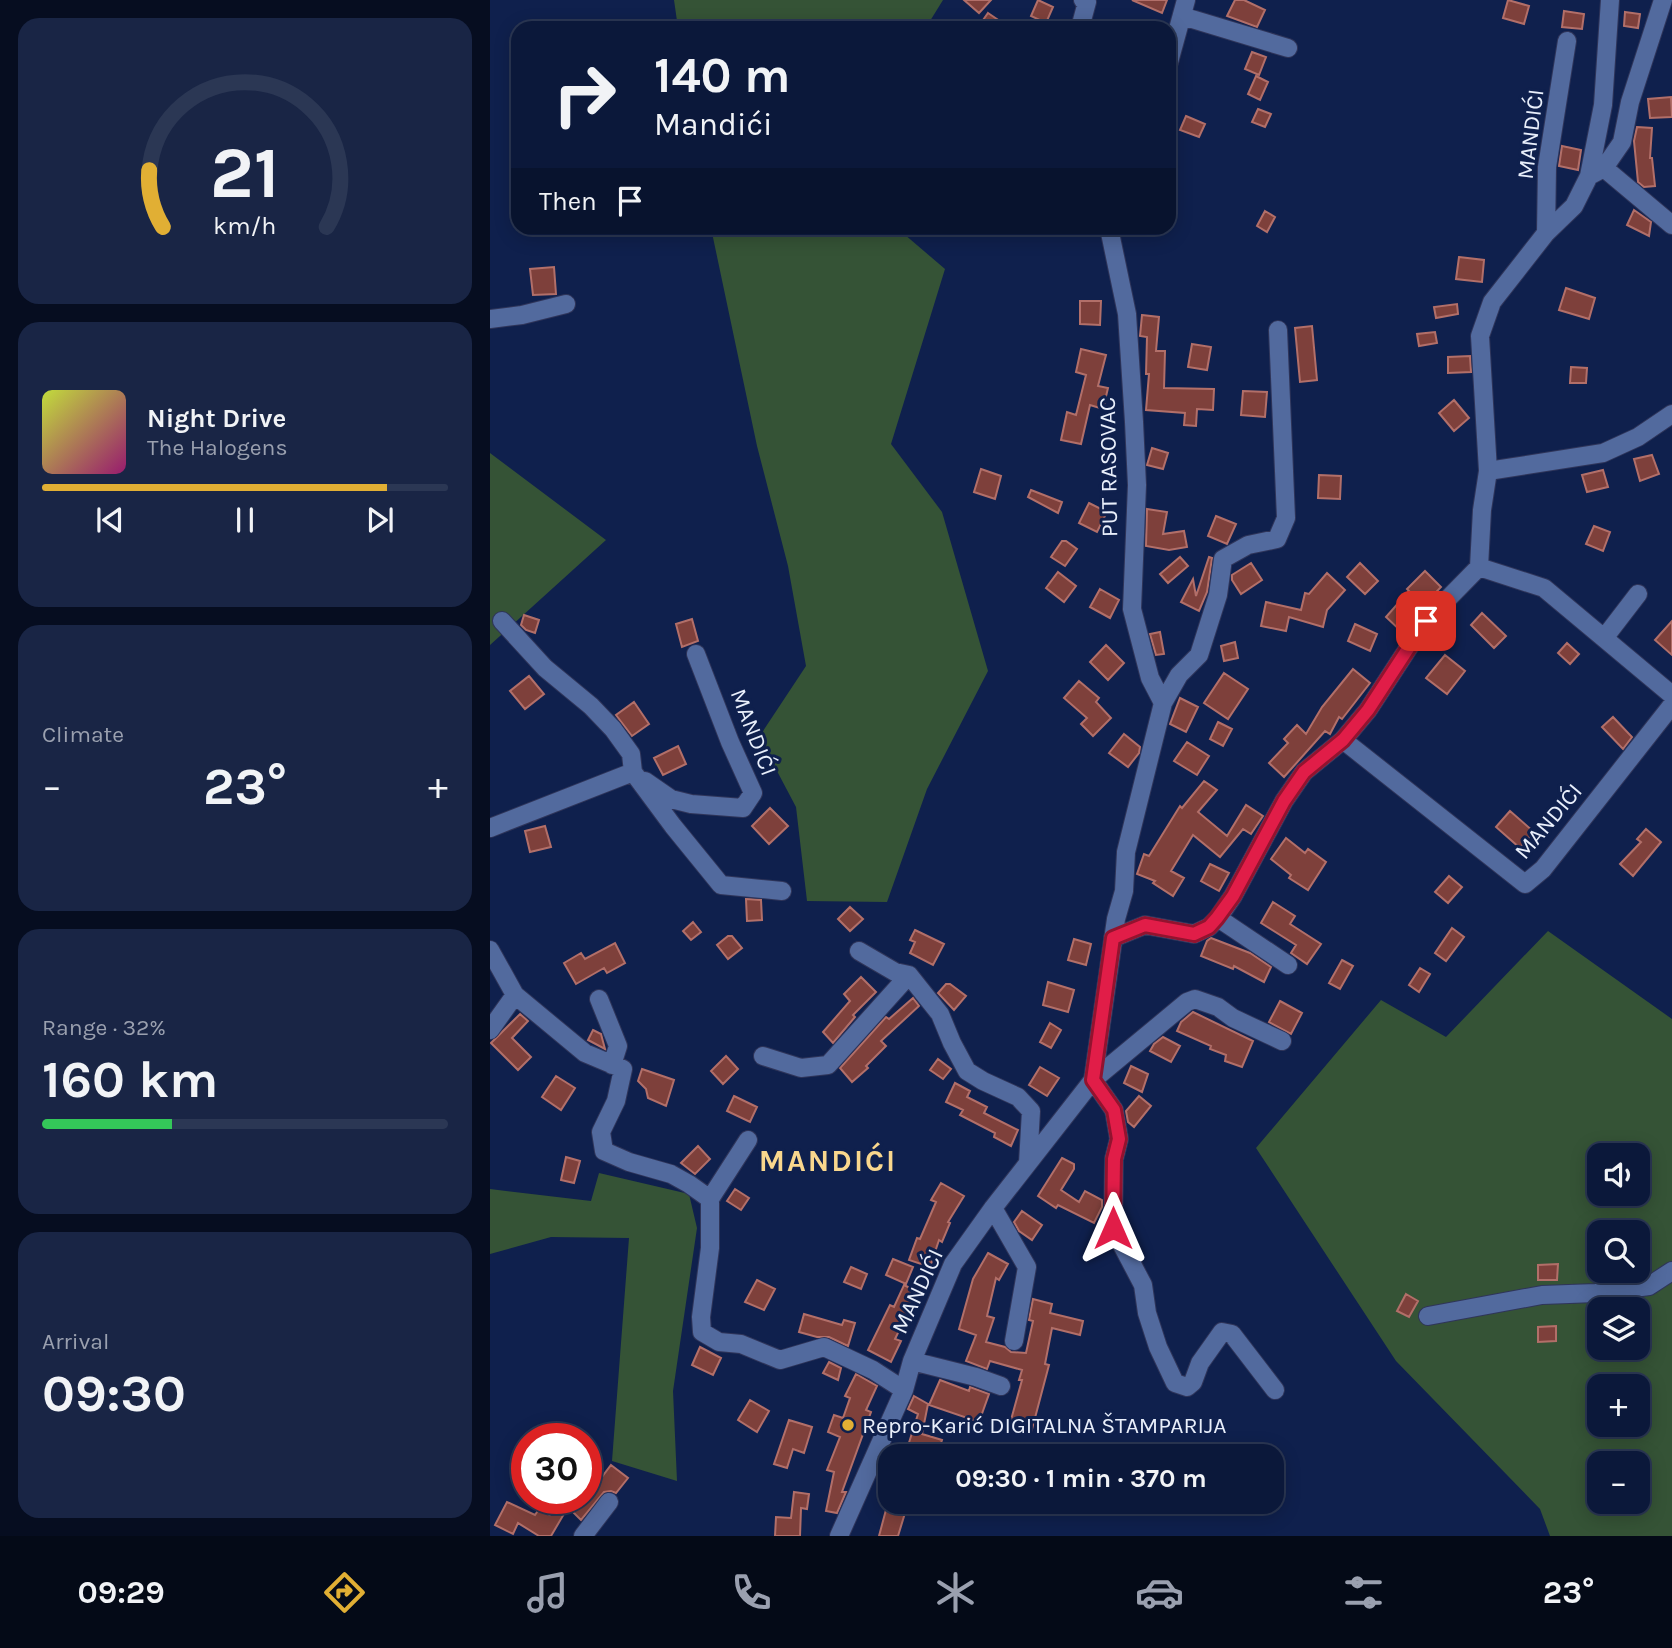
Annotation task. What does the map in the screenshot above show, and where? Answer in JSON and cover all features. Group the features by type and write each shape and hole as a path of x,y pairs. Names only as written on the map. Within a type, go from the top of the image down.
{"street":[{"path":"1082,21 1087,2 1083,0"},
{"path":"1597,172 1610,0"},
{"path":"1113,938 1145,925 1194,934 1209,927 1233,896 1284,801 1304,772 1343,740 1368,710 1426,621 1479,567 1482,510 1488,471 1480,336 1492,302 1546,233 1574,206 1624,135 1630,102 1663,0"},
{"path":"1176,37 1184,8 1288,48"},
{"name":"MANDIĆI","path":"1546,233 1547,167 1567,41"},
{"path":"1597,172 1672,225"},
{"name":"PUT RASOVAC","path":"1110,235 1127,314 1138,485 1132,609 1150,678 1163,703"},
{"path":"490,319 522,315 566,304"},
{"path":"1275,1390 1232,1334 1222,1332 1200,1363 1193,1382 1186,1387 1175,1383 1158,1347 1147,1313 1143,1285 1113,1228 1114,1159 1119,1139 1114,1110 1093,1080 1113,938 1124,891 1126,852 1163,703 1180,676 1199,655 1218,595 1223,559 1248,545 1277,539 1286,518 1278,330"},
{"path":"1488,471 1603,453 1638,438 1672,414"},
{"path":"1479,567 1544,588 1672,695"},
{"path":"1605,638 1638,594"},
{"path":"502,621 545,668 591,706 613,729 631,754 633,772 721,885 782,891"},
{"name":"MANDIĆI","path":"633,772 671,799 691,804 743,808 753,793 696,654"},
{"name":"MANDIĆI","path":"1343,740 1525,884 1543,869 1672,705"},
{"path":"490,828 633,772"},
{"path":"1217,918 1288,965"},
{"path":"490,950 515,995 585,1053 623,1069 616,1101 601,1132 604,1151 680,1178 710,1199"},
{"path":"859,951 895,972 909,975 940,1014 967,1071 1018,1097 1031,1111 1028,1163"},
{"path":"763,1056 801,1068 828,1065 909,975"},
{"path":"490,1030 515,995"},
{"path":"599,999 618,1046 612,1065"},
{"name":"MANDIĆI","path":"839,1536 904,1390 912,1361 953,1264 1093,1080 1186,1002 1195,999 1218,1007 1233,1018 1282,1041"},
{"path":"748,1140 710,1199 710,1248 701,1317 702,1332 719,1342 741,1344 780,1360 824,1347 873,1370 904,1390"},
{"path":"993,1208 1027,1266 1014,1341"},
{"path":"1428,1316 1542,1294 1596,1293 1649,1286 1672,1271"},
{"name":"MANDIĆI","path":"912,1361 1001,1386"},
{"path":"583,1536 609,1502"}],"green space":[{"path":"674,0 943,0 930,21 677,21"},
{"path":"712,235 905,235 945,269 891,444 942,512 988,671 927,789 887,902 807,901 796,807 759,737 806,666 788,566 757,446"},
{"path":"490,453 606,540 490,645"},
{"path":"1548,931 1672,1019 1672,1536 1550,1536 1540,1509 1396,1361 1256,1148 1381,1000 1446,1037"},
{"path":"599,1173 689,1194 697,1228 673,1391 677,1481 612,1461 629,1238 551,1237 490,1254 490,1189 591,1201"}],"building":[{"path":"964,0 991,0 979,13"},
{"path":"1038,0 1053,7 1047,21 1031,16"},
{"path":"1132,0 1167,0 1162,13"},
{"path":"1235,0 1244,0 1265,10 1257,27 1227,16"},
{"path":"1508,0 1529,6 1524,24 1503,18"},
{"path":"1564,11 1584,14 1582,29 1562,27"},
{"path":"1625,12 1640,14 1638,28 1624,26"},
{"path":"988,13 1000,21 982,21"},
{"path":"1252,52 1266,57 1259,75 1245,69"},
{"path":"1256,76 1268,82 1260,100 1248,94"},
{"path":"1671,97 1672,117 1650,118 1648,99"},
{"path":"1258,109 1271,114 1265,127 1252,122"},
{"path":"1186,116 1205,124 1199,137 1180,130"},
{"path":"1637,127 1652,128 1650,158 1655,186 1644,187 1638,182 1634,141"},
{"path":"1562,146 1581,150 1578,170 1559,166"},
{"path":"1634,210 1651,222 1649,236 1627,225"},
{"path":"1265,211 1275,217 1267,232 1257,226"},
{"path":"1459,257 1484,260 1482,282 1456,279"},
{"path":"554,267 556,294 533,295 530,269"},
{"path":"1566,288 1595,298 1589,319 1559,310"},
{"path":"1080,301 1101,301 1100,325 1080,324"},
{"path":"1457,304 1458,314 1436,318 1434,307"},
{"path":"1142,315 1159,317 1156,351 1165,351 1164,388 1214,389 1213,410 1197,409 1196,426 1184,425 1185,413 1146,410 1149,374 1146,374 1147,337 1140,336"},
{"path":"1312,326 1317,380 1300,382 1295,328"},
{"path":"1435,332 1437,343 1419,346 1417,334"},
{"path":"1192,344 1211,347 1207,370 1188,367"},
{"path":"1081,349 1106,355 1098,386 1108,388 1103,409 1090,405 1081,444 1061,440 1067,412 1076,415 1086,375 1076,372"},
{"path":"1470,356 1471,372 1448,373 1448,357"},
{"path":"1571,367 1587,368 1586,383 1570,383"},
{"path":"1243,391 1267,392 1265,417 1241,415"},
{"path":"1454,400 1469,418 1454,431 1439,413"},
{"path":"1152,448 1168,453 1163,469 1147,465"},
{"path":"1652,455 1659,474 1640,481 1634,459"},
{"path":"981,469 1001,476 995,499 974,492"},
{"path":"1603,470 1608,487 1587,492 1582,475"},
{"path":"1319,475 1341,476 1340,499 1318,498"},
{"path":"1031,490 1062,502 1058,513 1028,497"},
{"path":"1089,503 1107,512 1097,532 1079,523"},
{"path":"1147,509 1167,512 1163,534 1184,531 1187,547 1169,550 1146,546"},
{"path":"1216,516 1236,524 1227,544 1208,536"},
{"path":"1594,526 1610,532 1603,551 1586,544"},
{"path":"1062,541 1077,549 1065,566 1051,557"},
{"path":"1180,557 1188,566 1168,583 1160,574"},
{"path":"1209,557 1212,558 1207,592 1199,611 1181,602 1193,579 1196,596"},
{"path":"1251,563 1262,580 1241,594 1232,580 1232,575"},
{"path":"1360,563 1378,581 1365,594 1347,577"},
{"path":"1425,571 1441,587 1416,613 1404,634 1386,617"},
{"path":"1058,572 1076,586 1064,602 1046,588"},
{"path":"1327,573 1345,590 1327,610 1323,627 1289,617 1286,631 1261,626 1266,602 1301,610 1305,593 1309,594"},
{"path":"1100,589 1119,600 1110,618 1090,607"},
{"path":"1482,613 1506,636 1494,648 1471,625"},
{"path":"524,615 539,620 535,633 521,625"},
{"path":"692,619 698,641 682,647 676,624"},
{"path":"1672,621 1672,655 1655,640"},
{"path":"1355,624 1377,634 1370,651 1348,641"},
{"path":"1160,632 1164,654 1156,655 1150,634"},
{"path":"1235,642 1238,658 1224,661 1221,646"},
{"path":"1567,643 1579,654 1570,664 1558,653"},
{"path":"1106,645 1124,663 1108,680 1090,662"},
{"path":"1445,655 1465,671 1447,694 1426,678"},
{"path":"1353,669 1370,683 1342,719 1339,717 1330,734 1325,731 1284,777 1269,763 1288,743 1284,739 1297,725 1306,734 1322,707"},
{"path":"1224,673 1248,689 1228,719 1204,703"},
{"path":"529,676 544,694 525,709 510,691"},
{"path":"1079,681 1099,698 1096,702 1111,718 1093,736 1081,724 1087,718 1064,698"},
{"path":"1180,698 1198,707 1186,732 1170,724"},
{"path":"634,702 649,724 632,736 616,715"},
{"path":"1613,717 1632,737 1623,749 1602,727"},
{"path":"1218,722 1232,729 1223,746 1210,739"},
{"path":"1124,734 1140,747 1139,753 1128,767 1109,753"},
{"path":"1187,742 1209,756 1197,775 1174,761"},
{"path":"678,746 686,764 663,775 654,758"},
{"path":"1204,781 1217,790 1198,812 1227,836 1246,805 1263,816 1251,834 1243,829 1220,857 1193,835 1171,871 1184,878 1173,896 1153,883 1155,881 1137,874 1144,854 1149,856 1180,806 1182,808"},
{"path":"770,808 788,826 769,844 752,826"},
{"path":"1510,811 1534,832 1520,848 1496,827"},
{"path":"545,826 551,847 530,852 525,831"},
{"path":"1646,829 1661,842 1633,876 1620,864 1641,842 1637,839"},
{"path":"1286,838 1305,853 1308,849 1326,862 1308,890 1289,878 1291,875 1271,859"},
{"path":"1210,864 1229,873 1219,891 1201,881"},
{"path":"1449,876 1462,887 1448,903 1435,892"},
{"path":"746,899 761,900 762,920 747,921"},
{"path":"1273,902 1295,916 1290,924 1321,944 1307,964 1291,953 1296,945 1261,923"},
{"path":"850,907 863,919 850,931 838,919"},
{"path":"693,922 701,932 691,940 683,931"},
{"path":"1452,928 1464,937 1446,961 1435,953"},
{"path":"915,930 944,944 933,965 910,953 915,942 910,940"},
{"path":"732,936 742,948 728,959 717,945"},
{"path":"1211,938 1250,953 1271,967 1264,982 1234,966 1233,969 1201,956"},
{"path":"1074,939 1091,944 1086,965 1068,960"},
{"path":"615,943 625,963 607,973 604,968 576,984 564,963 581,953 585,959"},
{"path":"1342,960 1353,966 1340,989 1329,983"},
{"path":"1420,968 1430,974 1419,992 1409,985"},
{"path":"861,977 876,992 853,1015 855,1017 833,1043 823,1032 850,1001 844,994"},
{"path":"1048,982 1074,990 1068,1012 1043,1005"},
{"path":"946,984 966,996 954,1010 938,993"},
{"path":"913,998 919,1006 881,1041 886,1046 852,1082 840,1068 886,1017 889,1019"},
{"path":"1280,1001 1302,1013 1291,1034 1269,1022"},
{"path":"1193,1012 1253,1041 1242,1067 1225,1061 1226,1055 1210,1049 1211,1046 1177,1031 1181,1022"},
{"path":"520,1014 528,1021 512,1038 531,1057 518,1070 491,1043"},
{"path":"1050,1023 1061,1030 1051,1048 1040,1042"},
{"path":"593,1030 601,1034 605,1049 588,1040"},
{"path":"1163,1037 1180,1046 1171,1062 1150,1051"},
{"path":"726,1056 738,1069 723,1084 711,1071"},
{"path":"938,1059 951,1069 943,1079 930,1070"},
{"path":"1131,1066 1148,1074 1142,1092 1124,1083"},
{"path":"1040,1067 1059,1078 1047,1096 1029,1085"},
{"path":"642,1069 674,1080 666,1106 648,1098 646,1089 638,1081"},
{"path":"556,1076 575,1088 561,1110 542,1097"},
{"path":"955,1083 970,1091 967,1097 987,1107 984,1113 1018,1130 1011,1146 994,1137 995,1133 960,1115 963,1110 946,1102"},
{"path":"734,1096 757,1107 750,1122 727,1111"},
{"path":"1139,1096 1151,1106 1134,1127 1128,1122 1126,1111"},
{"path":"698,1146 710,1159 695,1174 681,1163"},
{"path":"566,1157 580,1161 574,1183 561,1180"},
{"path":"1062,1158 1074,1164 1074,1169 1061,1190 1079,1202 1085,1191 1102,1200 1102,1207 1094,1223 1058,1205 1056,1208 1038,1196"},
{"path":"941,1183 964,1196 948,1222 950,1223 942,1242 939,1240 930,1267 909,1260 936,1202 931,1200"},
{"path":"735,1189 749,1198 741,1210 727,1201"},
{"path":"1022,1211 1042,1225 1032,1240 1019,1231 1014,1222"},
{"path":"988,1253 1008,1264 999,1280 996,1278 987,1316 994,1318 986,1342 1005,1347 1011,1352 1026,1353 1033,1321 1029,1320 1033,1299 1052,1304 1050,1313 1083,1321 1080,1335 1052,1328 1045,1364 1049,1365 1031,1433 1009,1427 1022,1380 1019,1380 1022,1370 990,1361 987,1369 966,1361 976,1335 959,1329 973,1279"},
{"path":"893,1259 913,1267 906,1284 886,1275"},
{"path":"1558,1264 1557,1280 1538,1280 1538,1265"},
{"path":"851,1267 867,1274 861,1289 844,1282"},
{"path":"757,1280 775,1289 764,1310 745,1302"},
{"path":"904,1285 918,1292 895,1339 901,1341 891,1362 868,1350 890,1305 894,1307"},
{"path":"1406,1294 1418,1301 1409,1317 1397,1311"},
{"path":"804,1314 842,1325 844,1320 855,1323 848,1346 829,1337 799,1332"},
{"path":"1556,1326 1556,1341 1538,1342 1538,1327"},
{"path":"700,1347 721,1358 713,1375 692,1365"},
{"path":"829,1362 841,1368 838,1380 823,1373"},
{"path":"856,1374 877,1386 866,1410 871,1412 837,1513 826,1511 834,1472 827,1470 840,1437 828,1432 834,1415 843,1418 850,1398 845,1396"},
{"path":"940,1380 969,1391 970,1387 989,1394 979,1422 929,1405"},
{"path":"914,1396 928,1404 922,1434 942,1440 941,1444 909,1444 918,1414 908,1409"},
{"path":"750,1400 769,1411 757,1432 738,1420"},
{"path":"789,1420 812,1427 804,1453 793,1449 787,1468 774,1464"},
{"path":"611,1465 628,1478 616,1493 611,1491 602,1494 602,1477"},
{"path":"794,1492 809,1494 807,1509 801,1508 800,1536 775,1536 776,1517 791,1518"},
{"path":"507,1502 511,1504 511,1514 564,1514 551,1536 539,1536 518,1523 513,1534 495,1525"},
{"path":"575,1514 586,1514 581,1520"},
{"path":"885,1514 905,1514 898,1536 879,1536"}],"place":[{"name":"Repro-Karić DIGITALNA ŠTAMPARIJA","path":"848,1425"}],"district":[{"name":"MANDIĆI","path":"828,1161"}],"route":[{"path":"1113,1228 1114,1159 1119,1139 1114,1110 1093,1080 1113,938 1145,925 1194,934 1209,927 1233,896 1284,801 1304,772 1343,740 1368,710 1426,621"}]}
